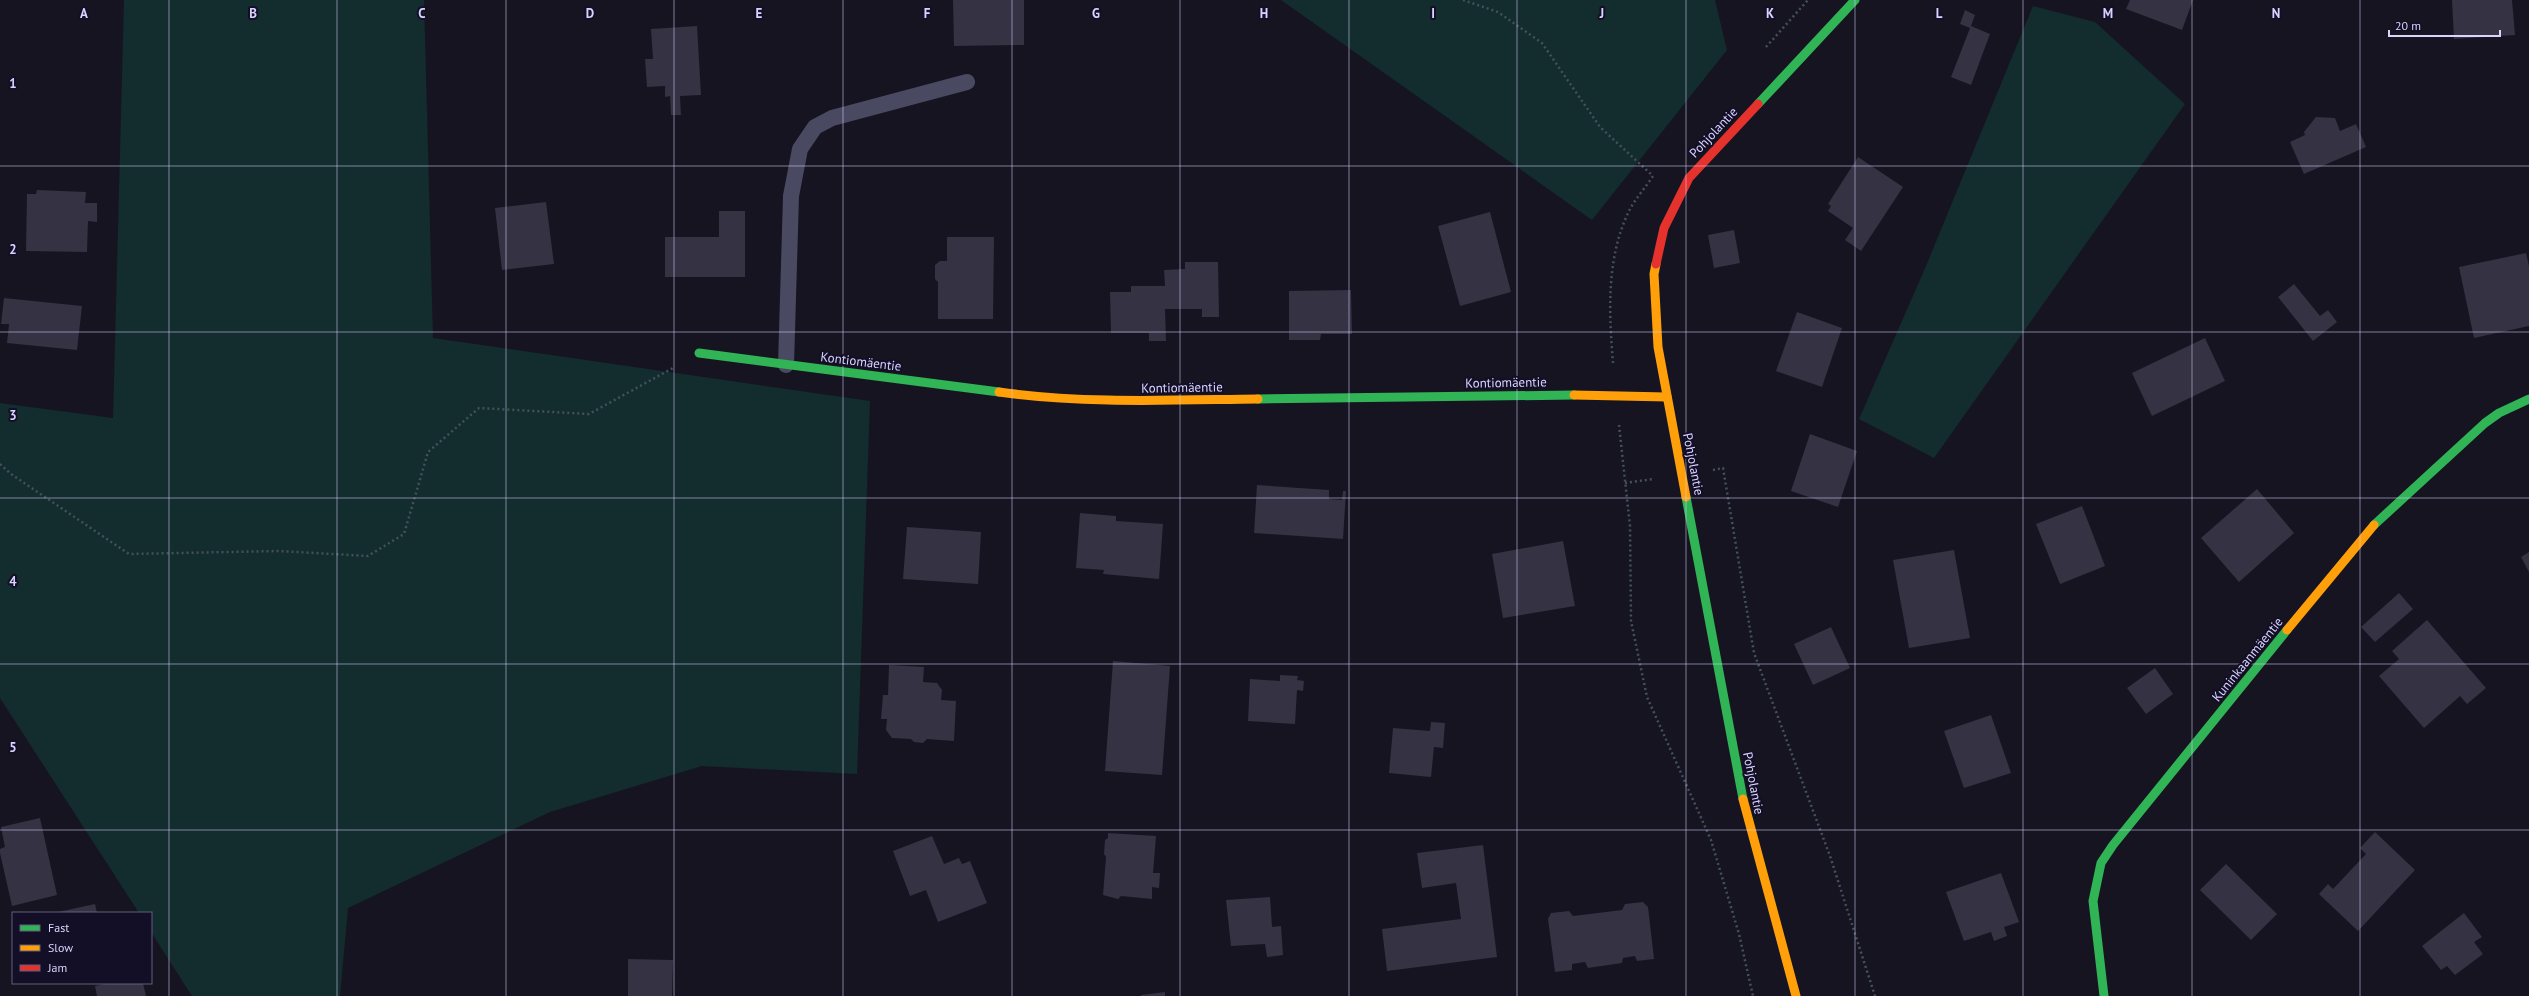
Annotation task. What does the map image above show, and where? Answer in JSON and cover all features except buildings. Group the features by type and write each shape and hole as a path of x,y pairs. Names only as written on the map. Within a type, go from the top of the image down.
{"street":[{"name":"Pohjolantie","path":"1796,996 1747,819 1658,347 1654,274 1664,228 1689,178 1855,0"},
{"name":"Kontiomäentie","path":"699,353 1041,398 1116,401 1616,394 1667,397"},
{"name":"Kuninkaanmäentie","path":"2104,996 2093,901 2101,863 2113,845 2369,529 2485,422 2499,413 2529,399"}],"lane":[{"path":"786,365 791,196 800,149 815,127 832,118 967,82"}],"path":[{"path":"1463,0 1498,12 1542,43 1600,127 1653,176"},
{"path":"0,464 11,474 129,554 279,551 368,556 404,534 428,452 479,408 589,414 699,353"},
{"path":"1618,421 1630,526 1631,621 1647,697 1711,840 1739,934 1753,996"},
{"path":"1723,468 1754,652 1830,856 1875,996"}],"green space":[{"path":"124,0 424,0 433,338 870,401 857,774 702,766 550,812 348,908 340,996 192,996 152,934 152,912 138,912 0,698 0,403 113,418"},
{"path":"1281,0 1715,0 1727,50 1592,220"},
{"path":"2033,6 2095,22 2185,104 1934,458 1859,419 1926,266"}],"traffic: fast":[{"path":"1758,104 1855,0"},
{"path":"699,353 999,392"},
{"path":"1258,399 1574,395"},
{"path":"2374,525 2485,423 2499,413 2529,399"},
{"path":"1686,497 1743,799"},
{"path":"2104,996 2093,901 2101,863 2113,845 2287,630"}],"traffic: slow":[{"path":"1656,264 1654,274 1658,347 1686,497"},
{"path":"999,392 1031,396 1096,400 1258,399"},
{"path":"1574,395 1667,397"},
{"path":"2287,630 2374,525"},
{"path":"1743,799 1796,996"}],"traffic: jam":[{"path":"1656,264 1664,228 1689,178 1758,104"}]}
